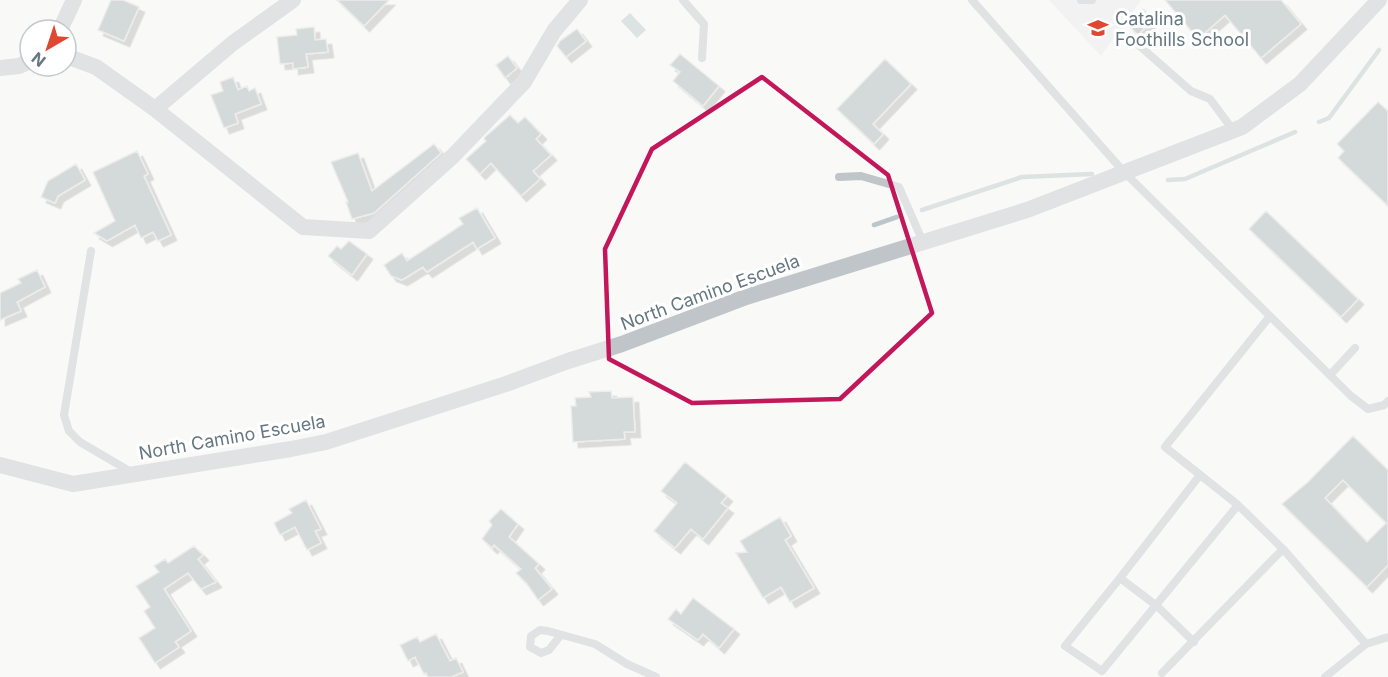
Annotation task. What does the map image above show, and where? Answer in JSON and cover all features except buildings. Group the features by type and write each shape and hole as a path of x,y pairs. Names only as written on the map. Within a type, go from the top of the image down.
{"street":[{"path":"66,18 74,0"},
{"path":"155,110 233,43 293,0"},
{"path":"78,60 96,67 155,110 303,227 369,231 453,156 524,82 554,31 580,0"},
{"name":"North Camino Escuela","path":"0,465 73,484 326,442 507,384 746,297 1027,210 1242,127 1300,84 1379,0"},
{"path":"0,68 18,66"}],"lane":[{"path":"684,0 704,24 702,58"},
{"path":"972,0 1124,172 1330,375 1368,409 1384,405 1388,400"},
{"path":"1082,0 1092,0"},
{"path":"1134,41 1191,91 1210,99 1233,130"},
{"path":"839,177 861,176 899,187 923,242"},
{"path":"91,251 64,415 69,431 80,442 134,474"},
{"path":"1270,316 1165,447 1238,505 1282,549 1366,644"},
{"path":"1330,375 1355,348"},
{"path":"1200,475 1065,646 1102,671 1238,505"},
{"path":"1162,673 1282,549"},
{"path":"1120,578 1156,606 1194,642"},
{"path":"560,636 595,644 627,664 656,677"},
{"path":"1325,677 1366,644 1388,637"}],"highlighted area":[{"path":"762,77 888,175 932,313 840,399 692,403 609,359 605,249 652,149"}],"shaded area":[{"name":"Catalina Foothills School","path":"1049,0 1141,0 1101,56"},
{"path":"630,13 646,30 637,38 621,21"}],"waterway":[{"path":"1319,122 1329,118 1379,50"},
{"path":"1168,180 1185,179 1295,132"},
{"path":"922,210 1022,177 1092,174"},
{"path":"874,225 897,217"}],"place":[{"name":"Catalina Foothills School","path":"1098,28"}]}
